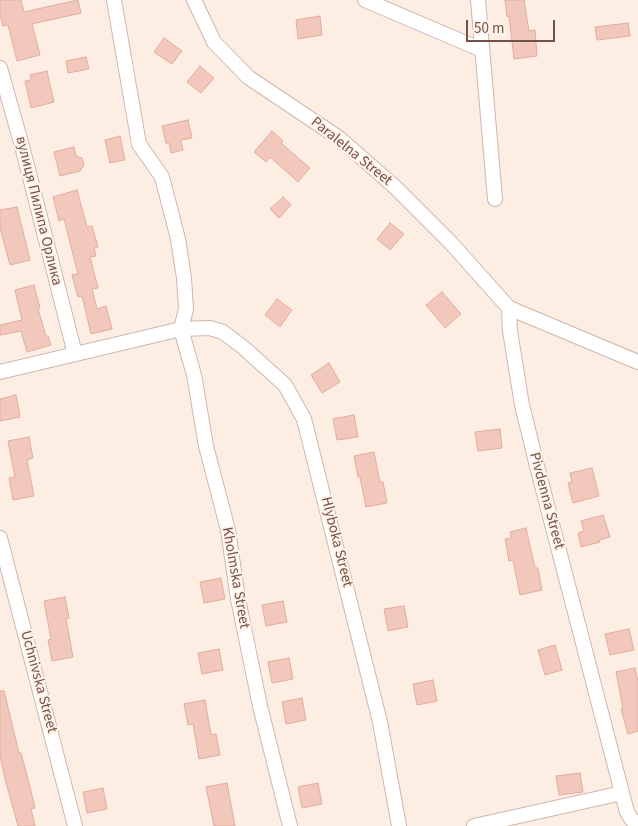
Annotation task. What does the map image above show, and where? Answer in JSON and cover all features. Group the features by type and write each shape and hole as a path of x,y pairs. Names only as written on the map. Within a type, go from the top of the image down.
{"street":[{"path":"114,0 139,144 162,176 178,239 184,278 186,309 180,329"},
{"name":"Paralelna Street","path":"194,0 214,42 248,77 339,138 395,187 451,243 509,308"},
{"path":"365,0 482,50"},
{"path":"478,0 495,199"},
{"name":"вулиця Пилипа Орлика","path":"0,68 75,354"},
{"path":"509,308 638,362"},
{"name":"Pivdenna Street","path":"509,308 510,331 522,405 627,812 632,820 638,823"},
{"name":"Hlyboka Street","path":"0,372 180,329 210,328 223,332 285,385 304,419 380,722 399,826"},
{"name":"Kholmska Street","path":"180,329 194,375 206,446 228,530 238,599 260,706 290,826"},
{"name":"Uchnivska Street","path":"0,538 75,826"},
{"path":"474,826 622,793"}],"building":[{"path":"0,0 21,0 24,12 78,0 81,13 32,24 40,55 17,61 8,25 3,26 0,14"},
{"path":"505,0 524,0 529,31 535,30 537,56 514,59 509,16 507,17"},
{"path":"320,16 322,35 298,39 296,20"},
{"path":"628,23 630,36 597,40 595,27"},
{"path":"164,38 182,51 172,64 154,52"},
{"path":"86,57 89,69 68,73 66,61"},
{"path":"200,66 214,78 201,93 187,82"},
{"path":"47,71 54,102 31,108 25,81 31,80 30,75"},
{"path":"188,120 192,138 181,140 183,150 171,153 169,143 166,143 162,126"},
{"path":"272,131 283,141 281,143 310,168 298,182 270,157 266,162 254,152"},
{"path":"120,136 125,160 110,163 105,140"},
{"path":"74,147 76,156 82,158 84,165 80,171 60,176 54,152"},
{"path":"77,190 87,227 92,226 98,247 94,248 96,256 90,257 98,288 92,289 97,309 106,306 112,329 91,334 82,296 78,297 72,275 78,274 64,219 59,221 53,197"},
{"path":"283,197 291,205 279,218 270,209"},
{"path":"17,207 30,260 10,265 0,228 0,210"},
{"path":"390,223 404,234 390,250 377,239"},
{"path":"34,285 40,308 38,309 46,336 48,336 51,345 27,352 21,331 0,335 0,325 22,320 15,290"},
{"path":"442,292 461,314 445,328 426,305"},
{"path":"277,299 292,310 280,327 265,315"},
{"path":"329,363 340,382 322,393 311,375"},
{"path":"16,395 20,417 0,421 0,399"},
{"path":"354,415 358,437 337,440 333,419"},
{"path":"500,429 502,448 478,451 475,432"},
{"path":"29,437 33,458 27,460 34,496 13,500 9,478 15,477 8,441"},
{"path":"374,452 380,482 383,482 387,503 366,507 354,456"},
{"path":"592,468 599,496 573,503 568,483 572,482 570,473"},
{"path":"603,515 610,537 581,547 578,533 584,531 581,521"},
{"path":"526,528 535,568 538,568 542,590 520,595 513,560 509,561 505,539 511,538 510,532"},
{"path":"221,578 225,599 204,603 200,582"},
{"path":"65,597 69,618 66,619 73,657 52,661 48,640 51,639 44,601"},
{"path":"283,601 287,622 266,626 262,605"},
{"path":"404,606 408,627 388,631 384,609"},
{"path":"629,629 634,650 610,655 605,634"},
{"path":"555,645 562,670 545,675 538,650"},
{"path":"219,649 223,670 202,674 198,653"},
{"path":"289,658 293,679 272,683 268,662"},
{"path":"635,668 638,682 638,731 628,734 621,709 623,709 616,672"},
{"path":"433,680 437,701 417,705 413,684"},
{"path":"0,691 4,691 19,753 21,753 30,787 35,808 31,809 35,826 18,826 5,779 0,756"},
{"path":"302,698 306,720 286,724 282,702"},
{"path":"205,700 211,735 216,734 220,755 199,759 193,724 188,725 184,704"},
{"path":"580,773 583,792 559,795 556,776"},
{"path":"227,783 235,826 214,826 206,787"},
{"path":"318,783 322,804 302,808 298,787"},
{"path":"103,788 107,809 87,813 83,792"}]}
